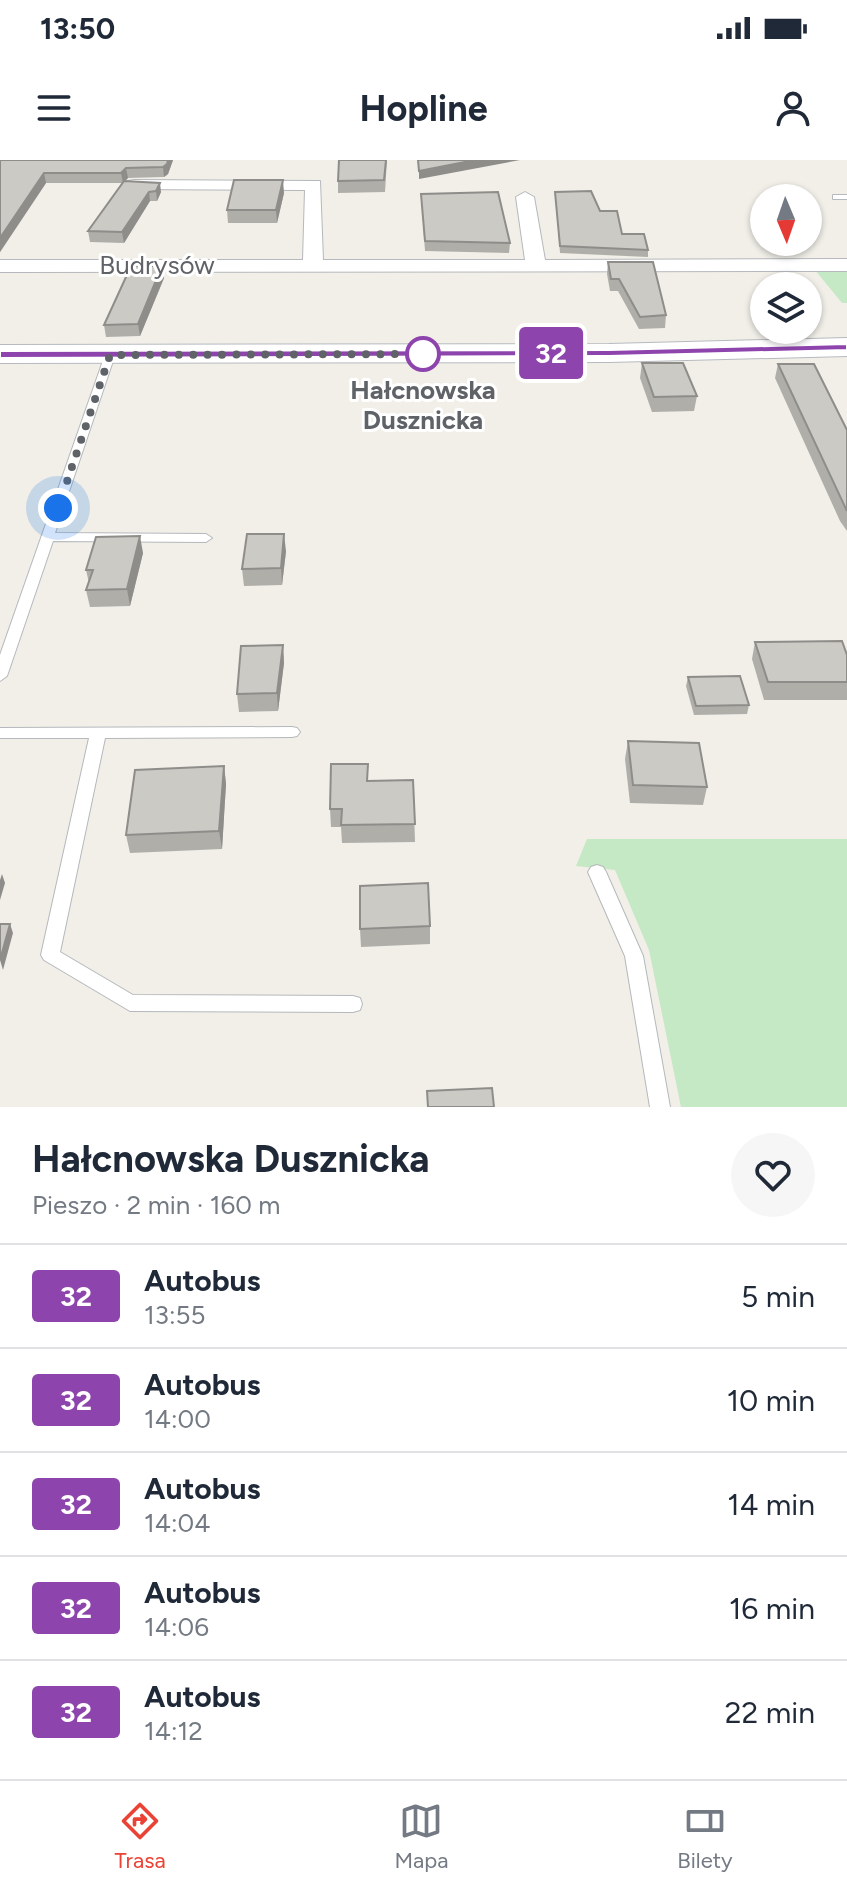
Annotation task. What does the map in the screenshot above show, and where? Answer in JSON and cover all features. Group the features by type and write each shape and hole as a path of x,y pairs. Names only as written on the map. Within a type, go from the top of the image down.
{"street":[{"path":"134,185 314,185 313,264"},
{"path":"525,197 536,265"},
{"name":"Budrysów","path":"0,266 847,265"},
{"path":"0,354 609,353 847,347"}],"lane":[{"path":"836,197 847,197"},
{"path":"0,676 110,355"},
{"path":"48,537 206,538"},
{"path":"0,733 292,732"},
{"path":"98,733 50,955 130,1003 353,1004"},
{"path":"597,872 634,956 660,1107"}],"green space":[{"path":"815,270 847,270 847,303 842,303 822,279 822,272"},
{"path":"587,839 847,839 847,1107 681,1107 649,950 615,870 576,866"}],"building":[{"path":"0,160 168,160 163,167 126,168 121,173 44,173 0,238"},
{"path":"339,160 386,160 384,180 338,181"},
{"path":"418,160 475,160 419,171"},
{"path":"234,180 283,180 276,210 227,210"},
{"path":"124,181 160,183 156,191 149,192 122,232 88,231"},
{"path":"591,191 600,211 617,211 622,234 644,234 648,250 560,246 555,192"},
{"path":"498,192 510,243 425,241 421,194"},
{"path":"608,262 653,262 666,315 640,317 619,279 611,279"},
{"path":"131,266 162,266 138,324 104,325"},
{"path":"642,363 683,363 697,396 654,397"},
{"path":"778,364 814,364 847,430 847,511"},
{"path":"247,534 284,534 281,568 242,569"},
{"path":"140,536 127,589 86,590 93,570 86,570 96,537"},
{"path":"842,641 847,655 847,682 768,682 755,642"},
{"path":"283,645 277,693 237,694 241,646"},
{"path":"740,676 749,705 696,706 688,677"},
{"path":"628,741 699,743 707,787 633,785"},
{"path":"331,764 368,764 367,781 413,780 415,824 341,825 342,809 330,809"},
{"path":"224,766 219,831 126,835 135,770"},
{"path":"428,883 430,926 360,929 360,886"},
{"path":"0,924 10,924 0,960"},
{"path":"492,1088 494,1107 428,1107 427,1091"}],"bus line":[{"name":"32","path":"0,354 609,353 847,347"}],"place":[{"name":"Hałcnowska Dusznicka","path":"423,354"}],"route":[{"path":"58,508 110,355 426,354 423,354"}]}
